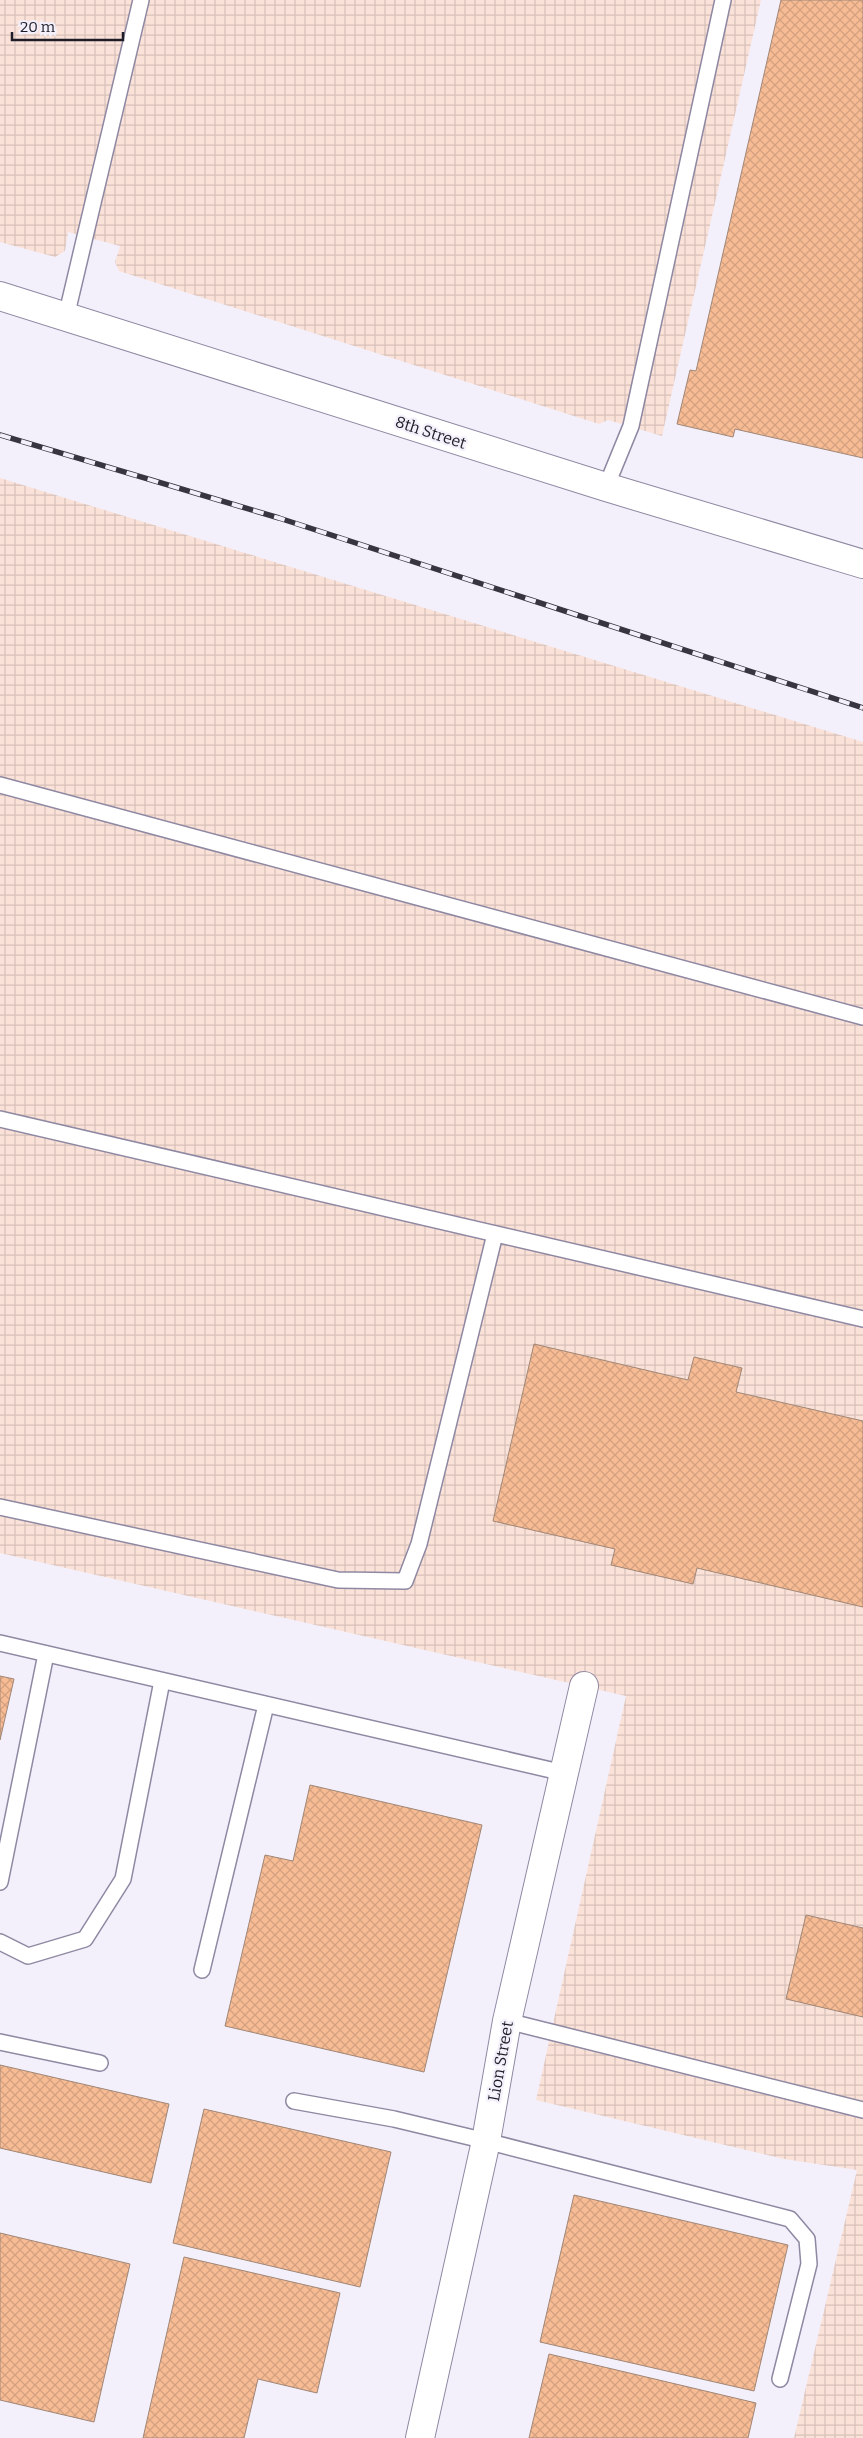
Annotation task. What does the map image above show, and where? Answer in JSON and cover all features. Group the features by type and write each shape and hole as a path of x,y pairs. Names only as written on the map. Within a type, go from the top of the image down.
{"street":[{"name":"8th Street","path":"0,296 606,487 863,564"},
{"name":"Lion Street","path":"420,2438 486,2141 507,2021 584,1686"}],"lane":[{"path":"66,317 141,0"},
{"path":"606,487 631,426 723,0"},
{"path":"0,785 863,1017"},
{"path":"0,1120 863,1319"},
{"path":"0,1507 338,1580 405,1581 419,1544 495,1234"},
{"path":"0,1643 162,1682 564,1773"},
{"path":"0,1882 46,1654"},
{"path":"0,1942 28,1956 85,1940 123,1879 162,1682"},
{"path":"202,1970 266,1705"},
{"path":"507,2021 863,2110"},
{"path":"0,2042 100,2063"},
{"path":"294,2101 394,2119 790,2219 807,2239 809,2264 780,2379"}],"shaded area":[{"path":"0,0 761,0 662,436 608,420 599,424 119,271 115,262 120,246 68,232 65,251 55,257 0,242"},
{"path":"0,478 863,742 863,2438 794,2438 857,2170 784,2159 536,2100 626,1696 0,1553"}],"building":[{"path":"781,0 863,0 863,458 735,429 733,437 677,424 690,370 696,371"},
{"path":"534,1344 688,1380 694,1357 742,1368 736,1392 863,1421 863,1607 697,1568 693,1584 611,1565 615,1549 493,1521"},
{"path":"0,1676 14,1679 0,1740"},
{"path":"310,1785 482,1825 424,2072 225,2026 265,1855 293,1861"},
{"path":"806,1915 863,1928 863,2017 786,1999"},
{"path":"0,2065 169,2104 151,2183 0,2148"},
{"path":"204,2109 391,2152 360,2287 173,2243"},
{"path":"574,2195 788,2245 754,2391 540,2342"},
{"path":"0,2233 130,2264 94,2422 0,2400"},
{"path":"184,2257 340,2293 317,2393 258,2379 244,2438 143,2438"},
{"path":"549,2354 756,2403 748,2438 529,2438"}],"railway":[{"path":"0,435 279,518 863,708"}]}
